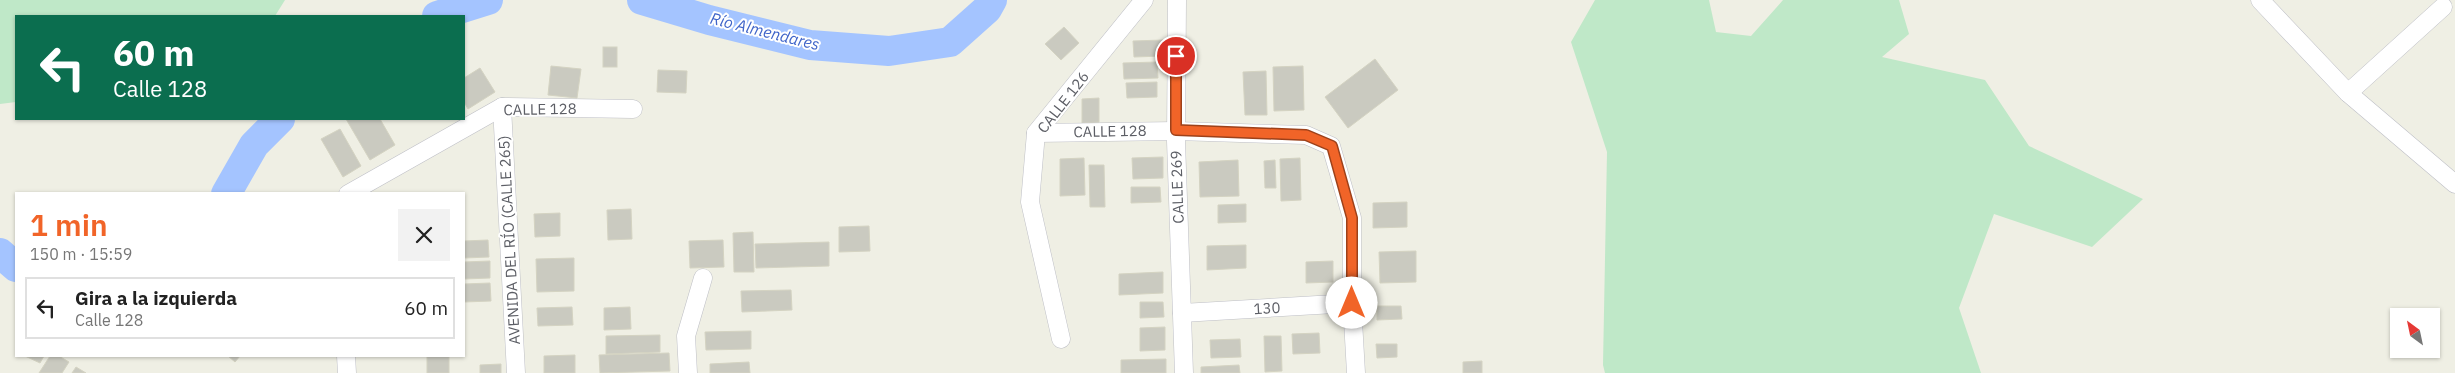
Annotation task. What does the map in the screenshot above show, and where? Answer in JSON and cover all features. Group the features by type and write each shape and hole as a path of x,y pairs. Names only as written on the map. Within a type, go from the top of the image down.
{"street":[{"name":"CALLE 126","path":"1061,339 1030,202 1036,132 1144,0"},
{"name":"CALLE 269","path":"1177,0 1176,130 1184,373"},
{"path":"2260,0 2348,93 2455,184"},
{"path":"2348,93 2442,7"},
{"name":"CALLE 128","path":"352,192 502,107 633,108"},
{"name":"AVENIDA DEL RÍO (CALLE 265)","path":"502,107 516,373"},
{"name":"CALLE 128","path":"1036,132 1176,130 1306,135 1332,146 1352,218 1352,303"},
{"path":"688,373 686,336 703,278"},
{"path":"1352,303 1356,373"},
{"name":"130","path":"1182,313 1352,303"},
{"path":"346,357 347,373"}],"green space":[{"path":"0,0 285,0 276,15 15,15 15,102 0,104"},
{"path":"1595,0 1709,0 1716,32 1751,36 1783,0 1899,0 1909,34 1882,57 1985,80 2029,146 2143,199 2092,247 1994,214 1959,308 1981,373 1605,373 1603,365 1607,152 1571,42"}],"building":[{"path":"1064,27 1079,43 1061,60 1045,44"},
{"path":"1163,40 1163,56 1134,57 1133,41"},
{"path":"603,47 617,47 617,67 603,67"},
{"path":"1375,59 1398,90 1348,128 1325,97"},
{"path":"1157,62 1158,78 1124,79 1123,63"},
{"path":"551,66 581,69 577,98 548,95"},
{"path":"1303,66 1304,110 1274,111 1273,67"},
{"path":"480,68 495,92 468,109 465,104 465,77"},
{"path":"658,70 687,71 686,93 657,92"},
{"path":"1266,71 1267,115 1245,115 1243,72"},
{"path":"1157,82 1157,97 1127,98 1126,83"},
{"path":"1099,98 1099,122 1082,123 1082,99"},
{"path":"347,120 381,120 395,145 370,160"},
{"path":"340,129 361,166 343,177 321,139"},
{"path":"1163,157 1163,178 1133,179 1132,158"},
{"path":"1084,158 1085,195 1060,196 1060,159"},
{"path":"1300,158 1301,200 1281,201 1280,159"},
{"path":"1238,160 1239,196 1200,197 1199,162"},
{"path":"1275,160 1276,188 1265,188 1264,161"},
{"path":"1089,165 1104,165 1105,207 1090,207"},
{"path":"1131,187 1160,187 1161,202 1131,203"},
{"path":"1407,202 1407,227 1373,228 1373,203"},
{"path":"1246,204 1246,222 1218,223 1218,205"},
{"path":"631,209 632,239 608,240 607,210"},
{"path":"560,213 560,236 535,237 534,214"},
{"path":"869,226 870,251 839,252 839,227"},
{"path":"753,232 754,272 734,272 733,233"},
{"path":"488,240 489,257 465,258 465,241"},
{"path":"723,240 724,267 690,268 689,241"},
{"path":"829,242 829,266 756,268 755,244"},
{"path":"1246,245 1246,268 1207,270 1207,246"},
{"path":"1416,251 1416,282 1380,283 1379,252"},
{"path":"574,258 574,291 537,292 536,259"},
{"path":"490,261 490,278 465,279 465,262"},
{"path":"1333,261 1333,282 1306,283 1306,262"},
{"path":"1163,272 1163,293 1119,295 1119,274"},
{"path":"490,283 491,301 465,302 465,284"},
{"path":"791,290 792,310 742,312 741,291"},
{"path":"1140,302 1163,302 1164,317 1140,318"},
{"path":"1377,306 1401,306 1402,319 1377,320"},
{"path":"572,307 573,325 538,326 537,308"},
{"path":"630,307 631,329 604,330 604,308"},
{"path":"1165,327 1165,350 1140,351 1140,328"},
{"path":"751,331 751,349 706,350 705,332"},
{"path":"1319,333 1320,353 1293,354 1292,334"},
{"path":"660,335 660,352 606,354 606,336"},
{"path":"1264,336 1281,336 1282,371 1265,372"},
{"path":"1240,339 1241,357 1211,358 1210,340"},
{"path":"1376,344 1397,344 1397,357 1377,358"},
{"path":"669,353 670,371 600,373 599,355"},
{"path":"575,355 575,373 544,373 544,356"},
{"path":"27,357 43,357 40,363"},
{"path":"49,357 61,357 69,362 62,373 39,373"},
{"path":"229,357 239,357 235,362"},
{"path":"427,357 449,357 449,373 427,373"},
{"path":"1166,359 1166,373 1121,373 1121,360"},
{"path":"1482,361 1482,373 1463,373 1463,362"},
{"path":"749,362 750,373 710,373 710,364"},
{"path":"501,364 501,373 480,373 480,365"},
{"path":"1239,365 1240,373 1201,373 1201,367"},
{"path":"76,367 86,373 72,373"}],"waterway":[{"name":"Río Almendares","path":"440,15 488,0"},
{"name":"Río Almendares","path":"642,0 709,20 810,45 889,51 950,42 987,9 992,0"},
{"name":"Río Almendares","path":"227,192 254,145 279,120"},
{"name":"Río Almendares","path":"0,253 15,266"}],"route":[{"path":"1176,56 1176,130 1306,135 1332,146 1352,218 1352,303"}]}
